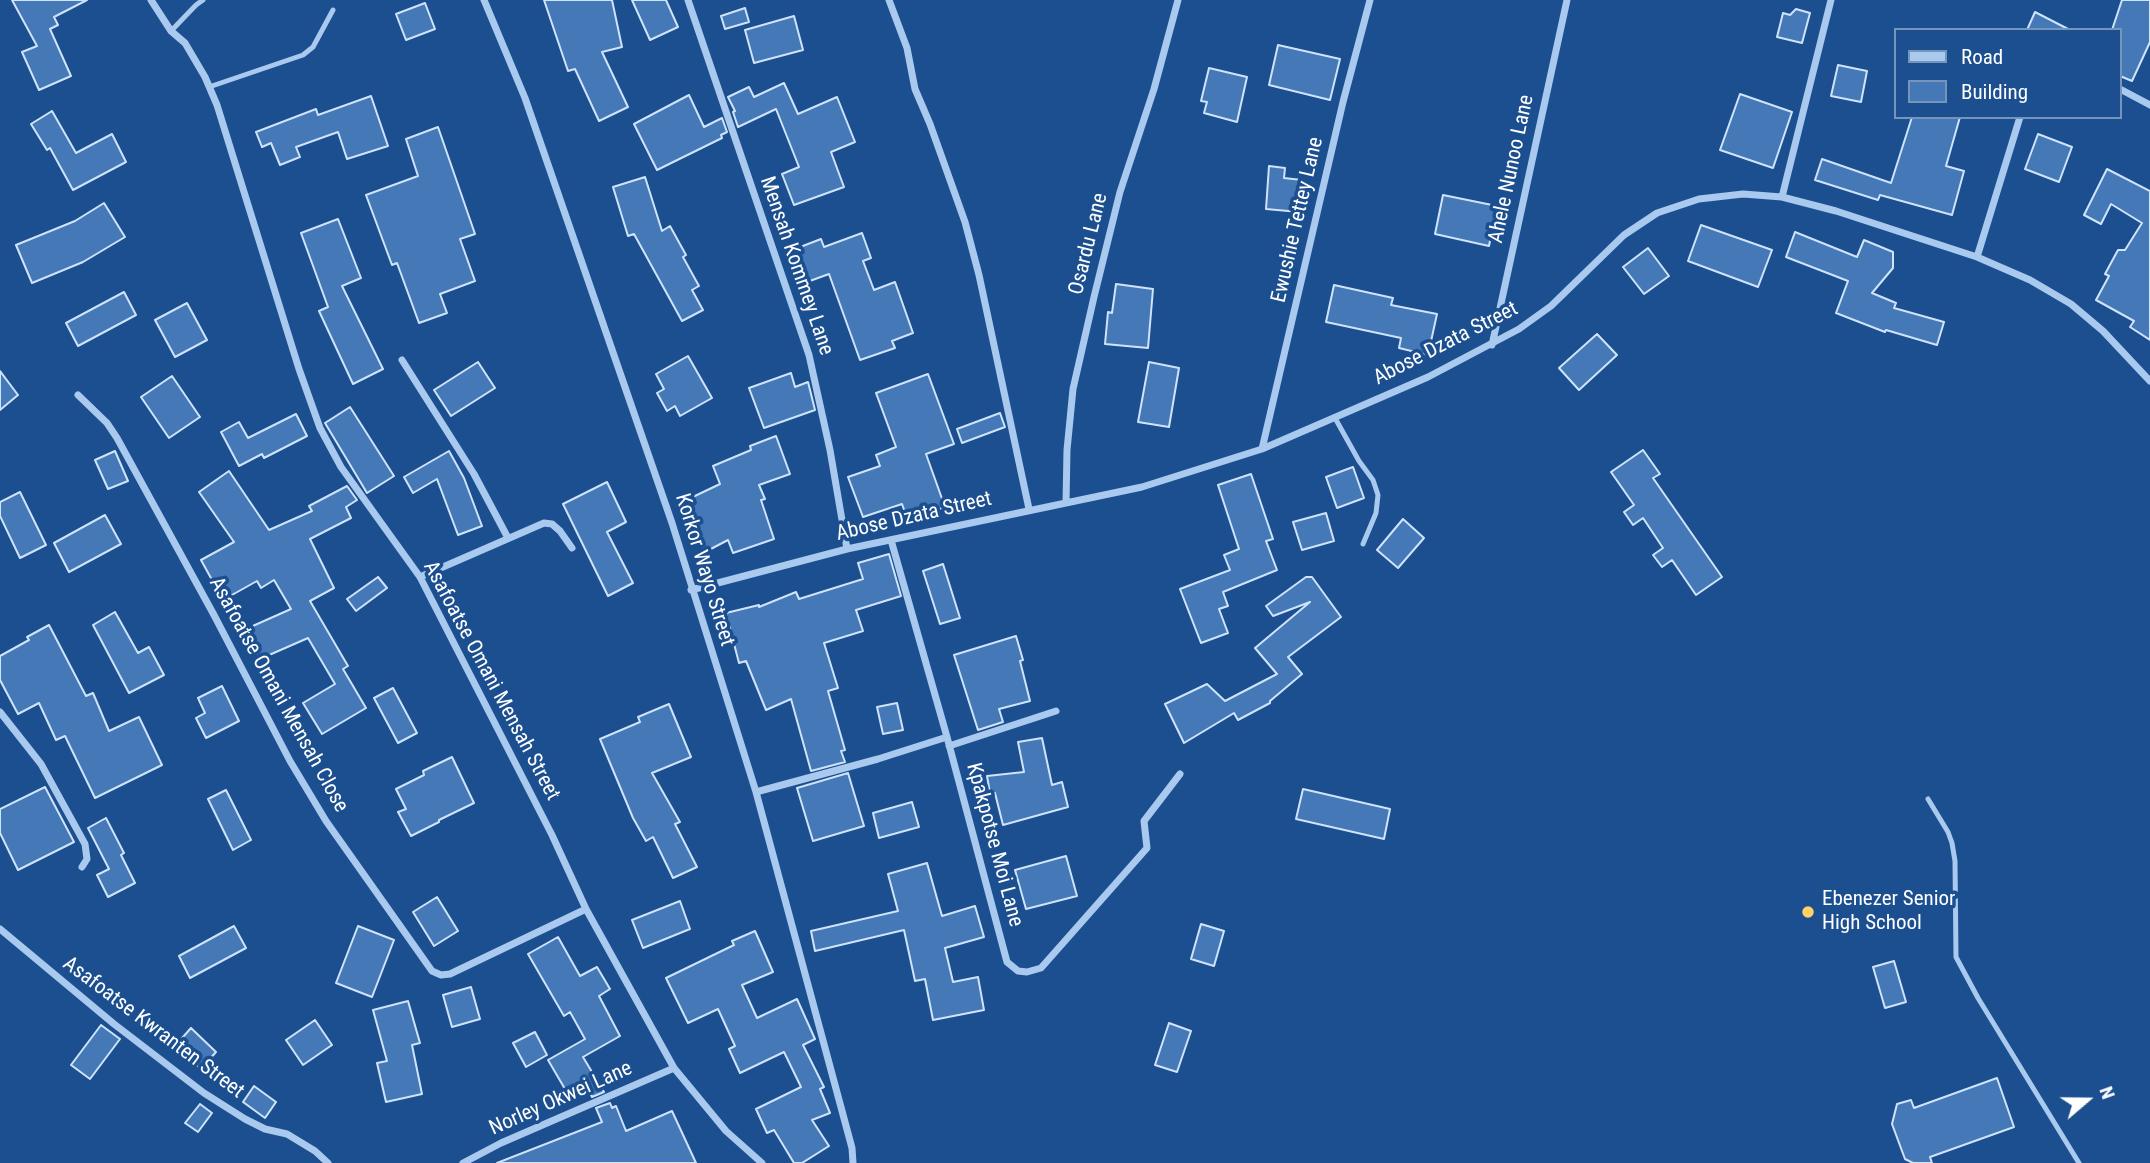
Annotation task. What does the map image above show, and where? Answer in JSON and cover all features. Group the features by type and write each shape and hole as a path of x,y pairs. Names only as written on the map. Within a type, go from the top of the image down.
{"street":[{"name":"Asafoatse Omani Mensah Street","path":"151,0 172,31 185,44 209,87 320,428 341,467 420,577 552,835 586,909 674,1068 726,1130 762,1163"},
{"name":"Korkor Wayo Street","path":"484,0 525,98 667,510 756,792 852,1148 853,1163"},
{"name":"Mensah Kommey Lane","path":"688,0 809,355 830,450 847,550"},
{"path":"889,0 907,48 915,89 965,222 1030,509"},
{"name":"Osardu Lane","path":"1066,503 1073,389 1120,192 1154,89 1178,0"},
{"name":"Ewushie Tettey Lane","path":"1262,449 1343,102 1370,0"},
{"name":"Ahele Nunoo Lane","path":"1492,345 1567,0"},
{"path":"1782,197 1830,0"},
{"path":"2122,90 2150,105"},
{"path":"1977,257 2019,119"},
{"name":"Abose Dzata Street","path":"691,590 847,550 1142,487 1262,449 1428,377 1519,330 1550,306 1624,235 1657,213 1699,199 1743,194 1782,197 1836,211 1977,257 2030,280 2071,304 2103,331 2150,381"},
{"path":"402,359 474,474 508,538"},
{"name":"Asafoatse Omani Mensah Close","path":"78,395 107,423 117,438 278,738 326,821 432,971 441,975 450,974 586,909"},
{"path":"420,577 544,523 552,524 560,531 572,548"},
{"name":"Kpakpotse Moi Lane","path":"891,540 1007,961 1018,971 1027,972 1041,968 1147,848 1143,821 1180,774"},
{"path":"756,792 1056,711"},
{"path":"0,712 41,764 85,844 87,859 82,867"},
{"name":"Asafoatse Kwranten Street","path":"0,929 114,1024 204,1093 265,1129 287,1134 315,1151 328,1163"},
{"name":"Norley Okwei Lane","path":"463,1163 501,1143 674,1068"}],"lane":[{"path":"172,31 203,0"},
{"path":"209,87 303,55 313,47 333,10"},
{"path":"1335,418 1373,480 1378,495 1377,513 1363,544"},
{"path":"1928,799 1948,832 1955,861 1956,957 1978,998 2079,1163"}],"building":[{"path":"12,0 87,0 54,17 58,25 50,29 71,76 39,90 22,52 37,46"},
{"path":"544,0 612,0 622,47 602,52 628,107 599,121 575,69 568,71"},
{"path":"632,0 666,0 678,27 650,40"},
{"path":"2122,0 2150,0 2150,42 2132,81 2122,77 2122,28 2113,28"},
{"path":"425,3 435,29 406,40 396,14"},
{"path":"745,8 749,22 725,29 721,16"},
{"path":"1796,9 1810,13 1802,43 1777,37 1783,13 1790,15"},
{"path":"2035,12 2066,28 2028,28"},
{"path":"794,16 803,50 754,63 745,30"},
{"path":"1278,45 1340,59 1330,100 1269,85"},
{"path":"1838,65 1867,71 1861,102 1831,96"},
{"path":"1209,68 1247,77 1237,122 1204,113 1207,102 1201,101"},
{"path":"784,83 798,114 837,97 855,142 831,152 844,187 794,205 782,174 799,167 776,109 738,127 733,112 735,111 728,97 749,87 754,97"},
{"path":"1740,94 1792,112 1773,168 1720,150"},
{"path":"689,95 704,127 722,118 727,132 721,135 722,138 657,170 634,124"},
{"path":"371,96 388,146 347,159 338,132 296,147 300,157 280,165 271,143 262,147 256,132 316,109 318,115"},
{"path":"52,111 76,153 112,134 126,162 73,190 50,148 47,150 31,124"},
{"path":"1911,119 1959,119 1946,166 1964,171 1952,215 1880,195 1878,200 1815,180 1822,159 1891,183"},
{"path":"438,127 475,234 460,239 475,281 440,294 447,313 419,323 397,263 392,265 366,195 418,176 406,139"},
{"path":"2038,134 2072,147 2059,182 2025,169"},
{"path":"1269,166 1285,168 1284,178 1302,180 1299,212 1266,209"},
{"path":"2107,169 2150,191 2150,340 2130,327 2134,321 2096,300 2109,276 2105,274 2118,250 2125,250 2142,223 2111,204 2101,224 2084,215"},
{"path":"645,177 662,231 670,226 699,286 692,290 703,310 682,321 634,234 628,236 613,187"},
{"path":"1443,195 1497,206 1489,246 1435,234"},
{"path":"104,203 125,237 83,262 32,283 16,245 75,221"},
{"path":"338,219 361,278 342,286 383,369 353,384 319,311 328,307 301,233"},
{"path":"1701,225 1772,250 1758,287 1688,261"},
{"path":"1795,232 1857,257 1864,240 1893,252 1893,268 1872,293 1896,303 1894,308 1944,322 1937,345 1886,330 1885,332 1836,313 1848,281 1786,257"},
{"path":"862,233 871,258 863,261 874,290 895,282 913,333 892,341 895,348 860,360 829,274 807,282 795,249 821,239 824,247"},
{"path":"1648,248 1669,276 1644,294 1623,267"},
{"path":"1116,284 1153,289 1148,348 1105,344 1108,312 1112,313"},
{"path":"1334,285 1393,298 1391,305 1437,314 1428,355 1399,348 1401,338 1326,322"},
{"path":"124,292 136,315 78,346 66,323"},
{"path":"187,303 207,340 175,357 155,320"},
{"path":"1597,334 1617,355 1579,390 1559,368"},
{"path":"688,356 712,398 680,416 675,406 667,411 657,393 664,389 656,374"},
{"path":"478,362 495,388 451,416 434,390"},
{"path":"1149,362 1179,368 1169,427 1138,422"},
{"path":"0,371 18,395 0,410"},
{"path":"791,373 795,387 808,382 815,410 764,428 749,388"},
{"path":"928,374 954,444 926,454 945,507 908,521 902,504 863,517 848,477 880,466 876,455 896,447 876,393"},
{"path":"172,376 200,417 169,438 141,397"},
{"path":"350,407 394,476 367,493 325,423"},
{"path":"1000,413 1005,427 962,443 957,429"},
{"path":"296,414 307,436 264,458 262,454 239,466 221,432 239,422 248,438"},
{"path":"776,436 790,474 759,485 774,539 733,553 728,540 705,552 694,532 690,534 676,505 720,484 713,466 751,450 750,446"},
{"path":"1643,450 1660,474 1653,478 1722,577 1696,595 1672,560 1662,567 1653,555 1663,548 1643,518 1633,525 1624,512 1634,505 1611,472"},
{"path":"115,451 128,481 108,489 95,460"},
{"path":"449,451 464,478 482,526 458,535 437,479 413,493 404,477"},
{"path":"1353,467 1364,498 1337,508 1326,477"},
{"path":"229,471 269,530 312,511 309,506 347,486 357,500 346,507 351,518 310,539 334,588 310,601 348,666 343,669 366,708 322,734 303,703 335,684 308,638 260,659 246,629 291,609 274,580 261,588 257,581 223,600 201,560 234,542 199,492"},
{"path":"1251,474 1273,539 1266,541 1277,570 1223,592 1228,606 1219,609 1228,633 1201,643 1180,589 1230,570 1224,555 1239,549 1218,485"},
{"path":"607,482 626,522 607,532 633,583 608,596 563,504"},
{"path":"20,492 46,545 20,558 0,516 0,502"},
{"path":"1326,513 1334,541 1302,550 1293,522"},
{"path":"105,515 121,544 69,572 54,543"},
{"path":"1403,519 1424,538 1398,568 1377,550"},
{"path":"889,554 901,596 856,610 863,631 824,643 838,688 828,691 845,750 841,751 845,762 811,771 791,699 766,710 746,661 739,663 726,613 759,607 796,592 799,599 863,579 858,563"},
{"path":"943,564 960,618 940,624 923,571"},
{"path":"378,577 387,588 356,611 347,599"},
{"path":"1306,577 1312,577 1341,617 1288,657 1302,674 1270,703 1238,720 1234,713 1184,743 1165,704 1207,684 1225,701 1277,674 1255,648 1310,602 1273,616 1266,606"},
{"path":"115,612 138,653 149,647 164,675 129,693 93,625"},
{"path":"49,625 86,696 93,693 109,731 139,717 162,765 95,798 65,736 56,740 39,703 18,714 0,680 0,656"},
{"path":"1016,636 1030,701 999,709 1003,722 978,730 954,655"},
{"path":"222,686 239,721 206,738 196,718 205,713 198,698"},
{"path":"393,688 417,733 398,743 374,698"},
{"path":"897,703 903,730 883,734 877,707"},
{"path":"669,704 691,757 652,773 680,822 675,824 697,867 673,878 653,837 646,841 633,818 600,739 640,722 638,717"},
{"path":"1042,738 1052,785 1062,782 1068,807 1003,825 995,793 990,793 987,776 1024,772 1018,742"},
{"path":"452,757 474,803 411,836 398,812 406,809 396,789 424,775 423,771"},
{"path":"848,773 864,826 813,841 797,788"},
{"path":"45,787 74,842 18,870 0,833 0,809"},
{"path":"1303,789 1390,809 1384,839 1296,819"},
{"path":"226,790 251,840 233,850 208,799"},
{"path":"912,802 919,827 879,838 873,813"},
{"path":"106,818 124,853 121,855 135,883 108,897 97,875 109,869 88,828"},
{"path":"1066,856 1077,896 1026,909 1015,870"},
{"path":"927,863 942,916 975,906 984,937 945,948 953,982 978,977 984,1010 933,1020 925,979 915,981 904,930 815,951 811,931 898,911 888,874"},
{"path":"437,897 458,931 434,946 413,912"},
{"path":"680,901 690,929 643,948 632,920"},
{"path":"1201,924 1224,931 1214,966 1191,959"},
{"path":"234,926 246,948 190,978 179,956"},
{"path":"358,926 394,940 372,997 336,983"},
{"path":"755,931 773,972 742,985 757,1018 797,999 815,1039 803,1045 824,1087 820,1089 830,1113 812,1120 829,1146 802,1163 794,1163 774,1130 767,1133 756,1109 801,1087 784,1052 740,1073 729,1049 735,1046 718,1009 688,1023 666,978 734,945 732,941"},
{"path":"558,937 580,976 597,967 610,989 599,996 620,1036 583,1057 604,1092 592,1097 589,1091 572,1101 548,1060 585,1039 570,1012 564,1016 528,954"},
{"path":"1894,961 1906,1002 1885,1008 1873,967"},
{"path":"471,987 480,1019 452,1027 443,995"},
{"path":"408,1001 420,1043 412,1045 422,1094 386,1102 377,1063 387,1061 373,1010"},
{"path":"315,1020 332,1045 303,1065 286,1040"},
{"path":"1169,1023 1191,1031 1177,1072 1155,1065"},
{"path":"101,1025 120,1039 90,1079 71,1065"},
{"path":"191,1028 216,1052 201,1069 175,1046"},
{"path":"535,1032 547,1055 526,1067 513,1043"},
{"path":"1997,1078 2014,1127 1930,1157 1932,1163 1913,1163 1905,1159 1892,1124 1897,1104 1911,1100 1914,1108"},
{"path":"254,1086 276,1102 265,1118 243,1102"},
{"path":"610,1103 612,1108 616,1106 626,1131 672,1111 696,1163 497,1163 602,1122 596,1108"},
{"path":"200,1104 212,1113 198,1132 185,1123"}],"place":[{"name":"Ebenezer Senior High School","path":"1808,912"}]}
